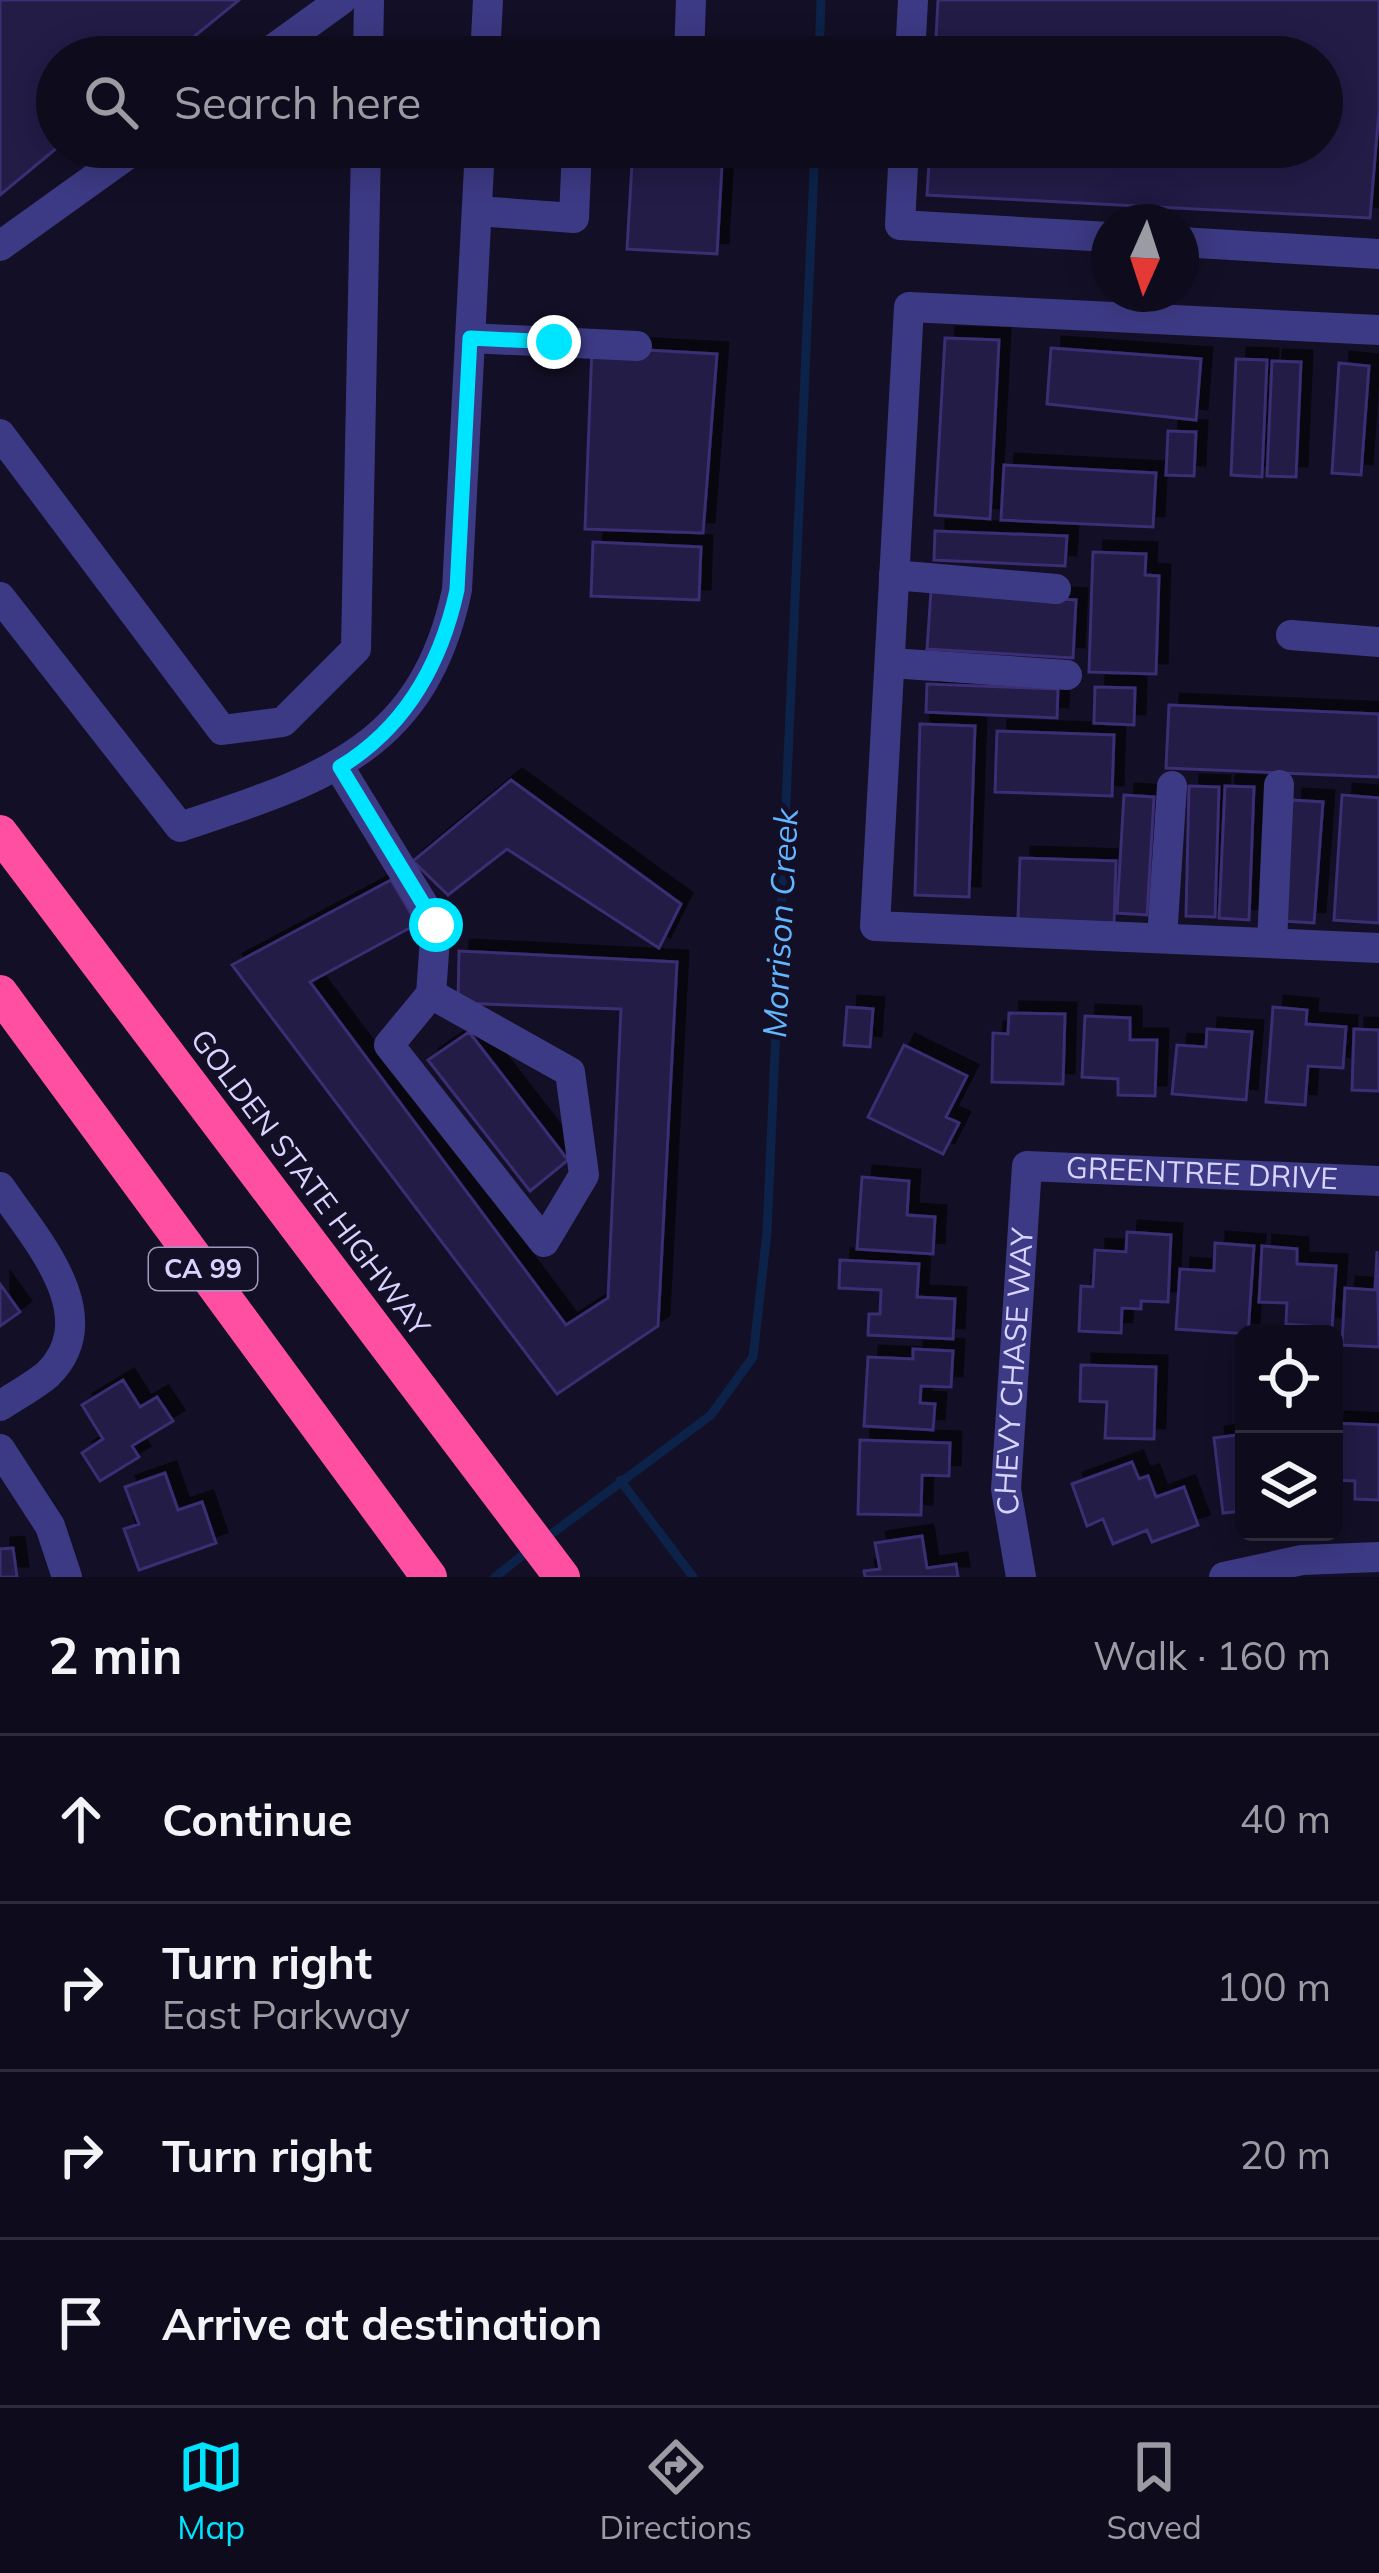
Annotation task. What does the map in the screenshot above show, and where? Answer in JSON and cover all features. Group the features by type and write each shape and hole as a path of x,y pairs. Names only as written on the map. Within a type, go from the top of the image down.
{"highway":[{"name":"GOLDEN STATE HIGHWAY","path":"0,832 562,1577"},
{"name":"CA 99","path":"0,993 429,1577"}],"street":[{"path":"291,36 341,0"},
{"path":"368,36 369,0"},
{"path":"486,36 488,0"},
{"path":"689,36 691,0"},
{"path":"911,36 913,0"},
{"path":"0,246 109,168"},
{"path":"0,434 222,730 283,722 356,650 366,168"},
{"path":"0,597 180,827 292,790 340,767 403,713 438,656 457,590 479,168"},
{"path":"477,211 574,218 576,168"},
{"path":"903,168 900,225 1091,237"},
{"path":"1199,243 1379,254"},
{"path":"1379,330 909,307 875,926 1379,948"},
{"path":"470,338 637,346"},
{"path":"894,575 1057,589"},
{"path":"1292,635 1379,642"},
{"path":"892,663 1067,675"},
{"path":"340,767 436,925 430,994 389,1045 544,1242 584,1175 570,1072 430,994"},
{"path":"1272,943 1279,785"},
{"path":"1162,938 1172,786"},
{"name":"GREENTREE DRIVE","path":"1027,1166 1379,1181"},
{"name":"CHEVY CHASE WAY","path":"1021,1577 1006,1489 1027,1166"},
{"path":"0,1187 63,1280 69,1313 63,1348 50,1372 0,1406"},
{"path":"0,1449 42,1511 67,1577"},
{"path":"1224,1577 1302,1560 1379,1557"}],"building":[{"path":"0,0 239,0 195,36 36,36 36,165 0,195"},
{"path":"938,0 1379,0 1379,110 1370,218 1199,209 1199,204 927,195 929,168 1343,168 1343,36 936,36"},
{"path":"632,168 722,168 717,254 627,249"},
{"path":"945,338 999,340 990,519 935,515"},
{"path":"592,347 717,354 703,533 585,529"},
{"path":"1051,348 1201,359 1196,420 1047,404"},
{"path":"1236,359 1267,360 1262,477 1231,475"},
{"path":"1272,361 1301,362 1296,477 1267,476"},
{"path":"1339,363 1369,366 1361,475 1332,473"},
{"path":"1168,431 1196,432 1194,476 1166,475"},
{"path":"1004,465 1156,473 1153,527 1001,520"},
{"path":"935,531 1067,536 1065,566 934,560"},
{"path":"593,542 701,547 699,600 591,596"},
{"path":"1093,552 1146,554 1145,575 1159,576 1156,674 1089,672"},
{"path":"931,591 1076,600 1073,658 927,649"},
{"path":"927,684 1058,689 1057,718 926,712"},
{"path":"1095,687 1135,688 1134,725 1094,723"},
{"path":"1169,705 1379,714 1379,777 1166,768"},
{"path":"920,724 975,726 969,897 915,895"},
{"path":"997,731 1114,735 1112,796 995,792"},
{"path":"511,780 681,904 659,948 507,849 448,895 413,861"},
{"path":"1189,786 1219,787 1215,917 1186,916"},
{"path":"1225,786 1254,787 1249,920 1219,918"},
{"path":"1124,795 1154,797 1147,915 1117,913"},
{"path":"1342,795 1379,798 1379,923 1334,920"},
{"path":"1292,800 1323,802 1314,923 1284,921"},
{"path":"1020,858 1116,861 1114,923 1018,920"},
{"path":"391,880 417,924 310,982 566,1325 608,1298 621,1009 458,1003 459,951 677,962 658,1326 557,1394 232,965"},
{"path":"847,1007 873,1009 870,1047 844,1045"},
{"path":"1273,1007 1307,1010 1306,1024 1346,1027 1343,1068 1308,1066 1305,1105 1266,1102"},
{"path":"1009,1013 1065,1014 1063,1084 992,1082 993,1033 1008,1034"},
{"path":"1085,1016 1130,1018 1130,1040 1157,1040 1155,1096 1118,1095 1118,1079 1082,1077"},
{"path":"1207,1029 1252,1032 1246,1100 1172,1094 1177,1045 1206,1047"},
{"path":"1354,1029 1379,1030 1379,1091 1352,1090"},
{"path":"469,1032 568,1160 530,1191 428,1060"},
{"path":"904,1045 967,1076 946,1117 959,1123 943,1154 868,1117"},
{"path":"862,1177 909,1181 907,1215 935,1217 933,1254 857,1249"},
{"path":"1127,1232 1171,1235 1168,1302 1141,1301 1141,1309 1122,1308 1121,1333 1079,1331 1081,1286 1093,1287 1095,1250 1126,1252"},
{"path":"1215,1243 1254,1246 1249,1325 1235,1325 1235,1333 1176,1329 1180,1269 1214,1271"},
{"path":"1262,1246 1297,1249 1297,1264 1336,1266 1332,1325 1286,1324 1287,1303 1259,1302"},
{"path":"1377,1251 1379,1347 1343,1345 1345,1288 1375,1290"},
{"path":"840,1260 919,1264 917,1297 955,1299 953,1339 868,1335 869,1314 880,1314 881,1290 839,1288"},
{"path":"0,1284 20,1312 0,1326"},
{"path":"913,1349 953,1351 951,1387 921,1386 920,1403 935,1404 933,1430 864,1426 868,1357 913,1359"},
{"path":"1081,1365 1156,1367 1154,1439 1105,1438 1107,1402 1080,1401"},
{"path":"123,1380 140,1407 157,1397 173,1421 132,1446 139,1457 100,1481 82,1453 103,1439 82,1405"},
{"path":"1343,1423 1379,1425 1379,1500 1355,1499 1355,1481 1343,1480"},
{"path":"1235,1435 1235,1512 1223,1513 1214,1438"},
{"path":"860,1440 950,1443 949,1476 922,1475 921,1515 858,1514"},
{"path":"1132,1462 1139,1479 1148,1476 1156,1497 1184,1487 1198,1525 1152,1542 1147,1530 1113,1544 1103,1519 1087,1526 1072,1484"},
{"path":"165,1473 178,1510 202,1502 216,1543 139,1570 124,1529 139,1524 125,1487"},
{"path":"922,1536 927,1568 956,1564 958,1577 865,1577 864,1571 880,1569 875,1543"},
{"path":"13,1548 17,1577 0,1577 0,1549"}],"waterway":[{"name":"Morrison Creek","path":"820,36 821,0"},
{"name":"Morrison Creek","path":"542,1541 711,1415 753,1357 767,1232 814,168"},
{"path":"620,1480 693,1577"},
{"name":"Morrison Creek","path":"495,1577 528,1551"}],"route":[{"path":"436,925 340,767 403,713 438,656 449,623 457,590 470,338 554,342"}]}
